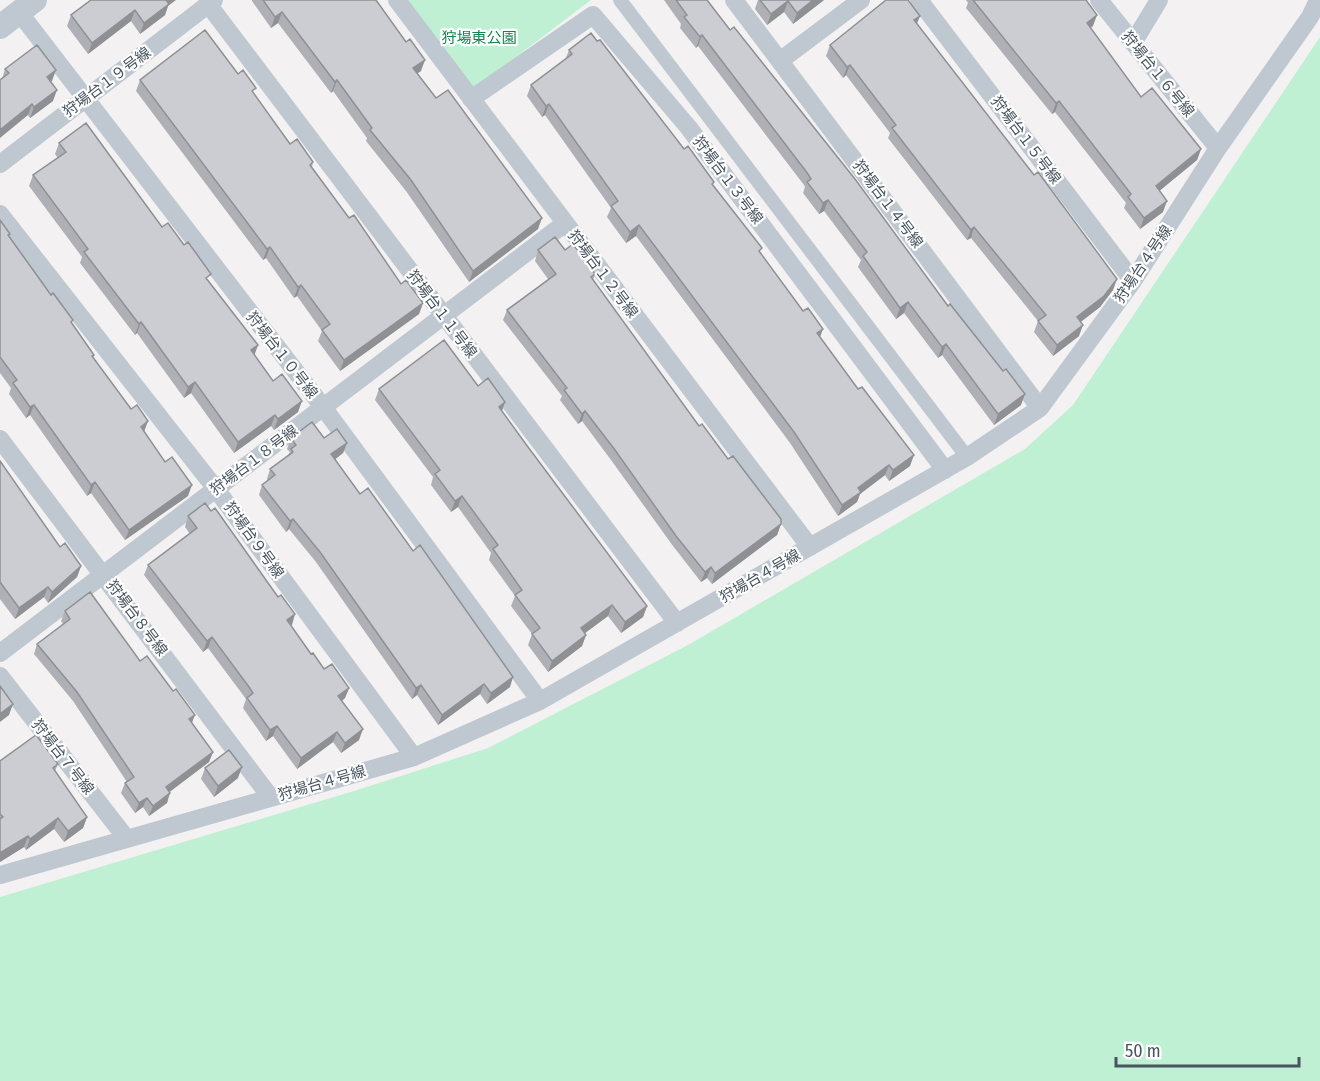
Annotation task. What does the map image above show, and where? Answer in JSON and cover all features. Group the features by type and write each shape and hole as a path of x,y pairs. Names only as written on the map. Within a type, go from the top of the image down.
{"street":[{"name":"狩場台１２号線","path":"398,0 564,224 810,547"},
{"path":"620,0 967,458"},
{"name":"狩場台１４号線","path":"734,0 1040,408"},
{"path":"781,60 861,0"},
{"name":"狩場台１５号線","path":"919,0 1133,281"},
{"name":"狩場台１６号線","path":"1099,0 1218,148"},
{"path":"1133,43 1159,0"},
{"name":"狩場台４号線","path":"0,875 414,757 540,701 967,458 1040,408 1133,281 1218,148 1310,17 1318,0"},
{"name":"狩場台１９号線","path":"0,164 211,2"},
{"name":"狩場台１１号線","path":"211,2 443,316 677,623"},
{"path":"0,27 21,4"},
{"name":"狩場台１０号線","path":"21,4 85,98 323,407 540,701"},
{"name":"狩場台１３号線","path":"471,99 594,15 689,128 945,470"},
{"name":"狩場台９号線","path":"0,214 216,489 414,757"},
{"name":"狩場台１８号線","path":"0,653 564,224"},
{"name":"狩場台８号線","path":"0,439 271,798"},
{"name":"狩場台７号線","path":"0,676 127,839"}],"green space":[{"name":"狩場東公園","path":"403,0 591,0 471,91"},
{"path":"1320,37 1320,1081 0,1081 0,897 354,791 488,748 688,645 1025,449 1073,405"}],"building":[{"path":"91,0 166,0 169,4 144,23 135,10 92,43 71,15"},
{"path":"263,0 376,0 406,42 410,39 425,60 413,68 436,98 448,90 542,218 473,271 411,180 370,130 372,128 337,80 335,82 282,12 275,17"},
{"path":"676,0 707,0 730,30 734,27 855,179 948,306 950,304 1003,371 1006,369 1025,394 998,414 946,344 942,347 908,302 900,308 863,256 867,252 828,200 823,203 807,182 811,179 808,174 702,35 700,37 684,17 687,15"},
{"path":"760,0 813,0 797,13 788,1 771,14"},
{"path":"886,0 908,0 920,16 914,20 1034,175 1038,172 1117,279 1104,296 1077,317 1083,325 1057,345 1038,321 1046,315 974,227 971,230 892,128 896,125 850,65 847,67 830,45"},
{"path":"973,0 1086,0 1097,15 1087,23 1141,97 1152,88 1201,149 1156,186 1167,201 1144,218 1128,197 1131,194 1059,101 1056,103"},
{"path":"205,30 238,74 243,70 256,88 252,91 290,144 297,139 313,162 310,165 349,218 354,215 401,284 406,280 423,303 344,360 322,330 330,324 301,285 298,287 270,247 267,249 140,80"},
{"path":"591,33 597,41 600,40 684,149 688,146 714,182 712,184 762,248 759,251 803,311 808,308 823,329 817,333 858,389 862,387 914,455 893,470 889,465 858,488 861,492 842,505 794,432 639,225 630,232 611,206 618,201 549,104 546,106 531,85 572,54 569,50"},
{"path":"37,45 56,70 47,77 57,90 34,107 32,104 0,130 0,80 9,73 5,69"},
{"path":"86,123 162,227 168,223 184,245 188,242 211,274 206,278 258,345 251,350 273,381 282,374 302,401 278,419 275,415 238,442 195,382 188,387 141,322 139,324 84,252 88,249 33,175 66,152 59,143"},
{"path":"0,220 10,234 8,235 51,295 53,293 73,320 71,322 94,355 92,356 131,409 137,405 148,421 141,427 165,462 172,457 192,485 129,530 95,482 91,485 34,405 30,407 13,383 17,380 0,357"},
{"path":"555,237 565,250 573,244 595,274 591,277 699,426 702,424 728,459 733,456 781,519 781,524 715,573 711,567 705,572 676,536 615,450 585,411 582,414 564,390 567,388 507,310 556,274 538,250"},
{"path":"444,340 478,386 488,378 505,402 499,407 647,606 625,622 612,605 581,628 586,635 552,661 532,634 540,628 515,595 522,590 493,549 498,545 462,496 455,501 435,474 440,470 379,389"},
{"path":"312,422 324,438 337,429 347,443 331,454 360,494 368,488 413,551 420,545 513,677 491,693 484,684 442,715 421,685 416,688 320,552 293,519 290,521 262,485 275,475 270,469 293,452 291,449 296,445 291,438"},
{"path":"0,461 60,547 65,543 81,566 52,592 48,587 19,608 0,582"},
{"path":"205,503 211,511 215,508 278,597 281,595 295,614 287,620 311,654 313,653 324,669 332,664 349,688 338,696 363,729 345,743 337,732 301,758 277,726 270,730 247,698 253,693 249,687 212,637 207,641 148,565 197,528 188,516"},
{"path":"90,592 140,661 147,656 173,691 176,689 195,715 189,719 213,752 166,787 170,793 153,806 147,798 139,803 125,783 134,777 77,692 37,644 70,619 65,611"},
{"path":"0,686 13,704 0,714"},
{"path":"36,735 58,764 53,768 87,817 68,831 58,818 30,839 28,836 0,853 0,819 3,817 0,814 0,761"},
{"path":"229,750 242,767 218,786 205,768"}]}
